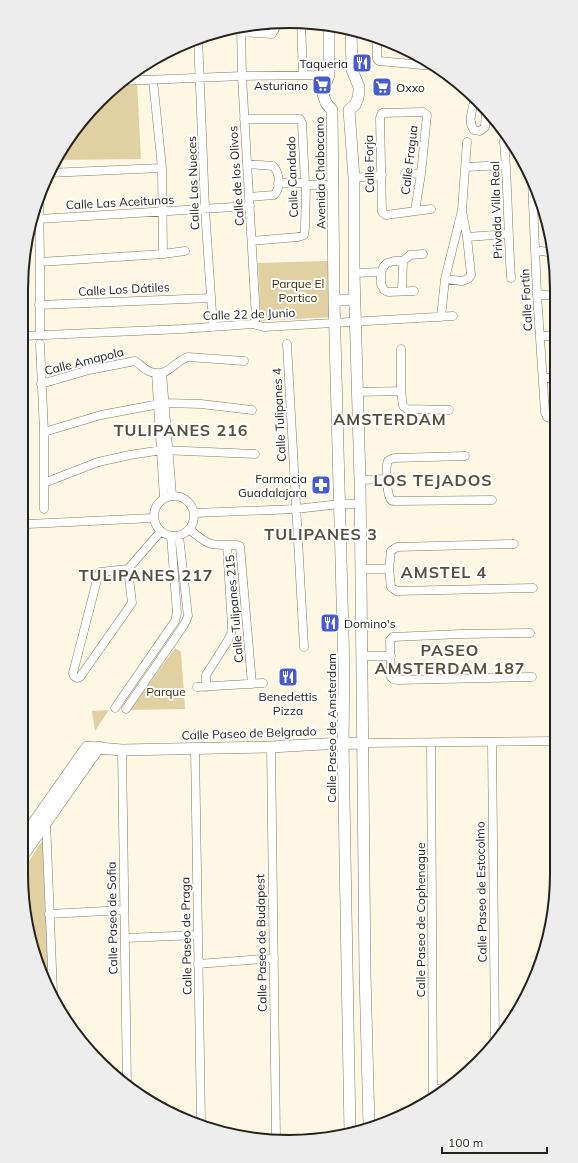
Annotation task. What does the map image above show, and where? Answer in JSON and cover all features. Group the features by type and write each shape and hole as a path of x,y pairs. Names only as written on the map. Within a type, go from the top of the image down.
{"main road":[{"name":"Avenida Chabacano","path":"329,31 329,75 323,94 326,103 332,110 335,324"},
{"path":"332,110 349,110 355,105 358,98 359,87 352,70 351,36"},
{"path":"349,110 354,178 354,272 360,480 365,973 369,1122"},
{"path":"334,300 355,300"},
{"name":"Calle Paseo de Amsterdam","path":"335,324 344,671 343,743 350,1128"},
{"name":"Calle Paseo de Belgrado","path":"43,818 87,747 122,750 271,747 362,743"},
{"path":"28,834 43,818 99,747"},
{"path":"28,845 43,818"}],"street":[{"path":"251,31 269,34 274,32 274,29"},
{"path":"301,29 303,75"},
{"name":"Calle de los Olivos","path":"241,32 244,119 248,164 256,318 253,324"},
{"name":"Calle Las Nueces","path":"198,44 210,298 213,327"},
{"path":"377,44 379,61 423,65"},
{"path":"132,81 242,76 329,75"},
{"path":"153,80 162,168 163,254"},
{"path":"474,104 471,116 471,126 474,130 483,130 485,118"},
{"name":"Calle Forja","path":"415,211 386,215 381,210 381,114 384,112 425,113"},
{"name":"Calle Fragua","path":"415,211 421,174 427,115 425,113"},
{"name":"Calle Candado","path":"244,119 300,119 302,123 306,184 304,235 298,237 252,241"},
{"name":"Privada Villa Real","path":"504,141 511,278"},
{"path":"441,317 445,279 462,210 467,142"},
{"path":"248,164 272,165 276,170 278,183 277,192 274,195 249,197"},
{"path":"466,167 506,165"},
{"path":"56,173 162,168"},
{"path":"405,173 421,174"},
{"path":"354,178 382,175"},
{"path":"278,183 334,185"},
{"name":"Calle Fortín","path":"533,196 537,294 545,412 550,417"},
{"name":"Calle Las Aceitunas","path":"39,219 250,206"},
{"path":"415,211 431,209"},
{"path":"445,279 462,281 471,276 467,237 462,210"},
{"path":"39,215 40,335"},
{"path":"467,237 508,234"},
{"path":"535,250 547,252"},
{"path":"40,262 163,254 185,251"},
{"path":"354,272 382,269 394,261 403,261 410,255 423,254"},
{"path":"402,291 403,261"},
{"path":"382,269 381,284 384,290 388,292 414,291"},
{"path":"537,294 550,295"},
{"name":"Calle Los Dátiles","path":"39,305 210,298"},
{"name":"Calle 22 de Junio","path":"28,336 253,324 264,327 335,324 453,316"},
{"path":"540,335 550,336"},
{"path":"40,344 44,432 44,509"},
{"name":"Calle Tulipanes 4","path":"287,344 304,647"},
{"path":"401,349 401,391 403,406 407,409 449,410"},
{"path":"168,496 159,373 172,368 184,359 188,358 244,361"},
{"name":"Calle Amapola","path":"41,384 89,370 134,361 145,369 159,373"},
{"path":"543,377 550,378"},
{"path":"358,392 401,391"},
{"path":"44,432 101,415 161,404 201,404 252,410"},
{"path":"44,483 98,462 130,455 165,450 255,454"},
{"path":"465,456 394,458 388,462 386,478 389,498 395,502 492,500"},
{"path":"360,480 386,478"},
{"path":"178,495 185,498 191,504 195,513 195,519 189,529 186,532 175,536 161,531 153,518 157,505 168,496 178,495"},
{"path":"195,513 296,509 340,504 360,504"},
{"path":"28,524 153,518"},
{"name":"Calle Tulipanes 215","path":"189,529 208,543 214,545 240,546 252,684"},
{"path":"128,569 132,603 80,677 77,678 72,673 100,572 128,569 161,531"},
{"path":"115,708 175,621 177,613 175,536"},
{"path":"126,709 184,625 188,616 175,536"},
{"path":"514,544 397,547 391,551 389,569 391,587 396,591 533,588"},
{"name":"Calle Tulipanes 215","path":"206,687 206,674 231,634 232,627 227,545"},
{"path":"360,569 389,569"},
{"path":"530,633 393,637 390,640 391,677 397,680 532,677"},
{"path":"362,656 391,656"},
{"path":"197,687 263,683"},
{"name":"Calle Paseo de Belgrado","path":"362,743 550,742"},
{"name":"Calle Paseo de Cophenague","path":"431,743 433,1092"},
{"name":"Calle Paseo de Estocolmo","path":"492,743 495,1034"},
{"name":"Calle Paseo de Budapest","path":"271,747 276,1134"},
{"name":"Calle Paseo de Praga","path":"195,748 201,1119"},
{"name":"Calle Paseo de Sofia","path":"122,750 127,1078"},
{"path":"43,818 52,982"},
{"path":"49,914 124,910"},
{"path":"125,938 198,935"},
{"path":"198,964 274,958"}],"green space":[{"path":"130,82 137,82 141,159 62,160 82,130 104,104"},
{"name":"Parque El Portico","path":"328,261 330,317 261,321 258,263"},
{"name":"Parque","path":"175,648 181,652 185,709 130,710"},
{"path":"109,710 95,731 92,711"},
{"path":"45,836 49,976 37,942 33,925 30,908 28,863"}],"place":[{"name":"Taqueria","path":"362,63"},
{"name":"Asturiano","path":"322,85"},
{"name":"Oxxo","path":"382,87"},
{"name":"Farmacia Guadalajara","path":"321,485"},
{"name":"Domino's","path":"330,623"},
{"name":"Benedettis Pizza","path":"288,677"}],"district":[{"name":"AMSTERDAM","path":"390,419"},
{"name":"TULIPANES 216","path":"181,430"},
{"name":"LOS TEJADOS","path":"433,480"},
{"name":"TULIPANES 3","path":"321,534"},
{"name":"AMSTEL 4","path":"444,572"},
{"name":"TULIPANES 217","path":"146,575"},
{"name":"PASEO AMSTERDAM 187","path":"450,659"}]}
